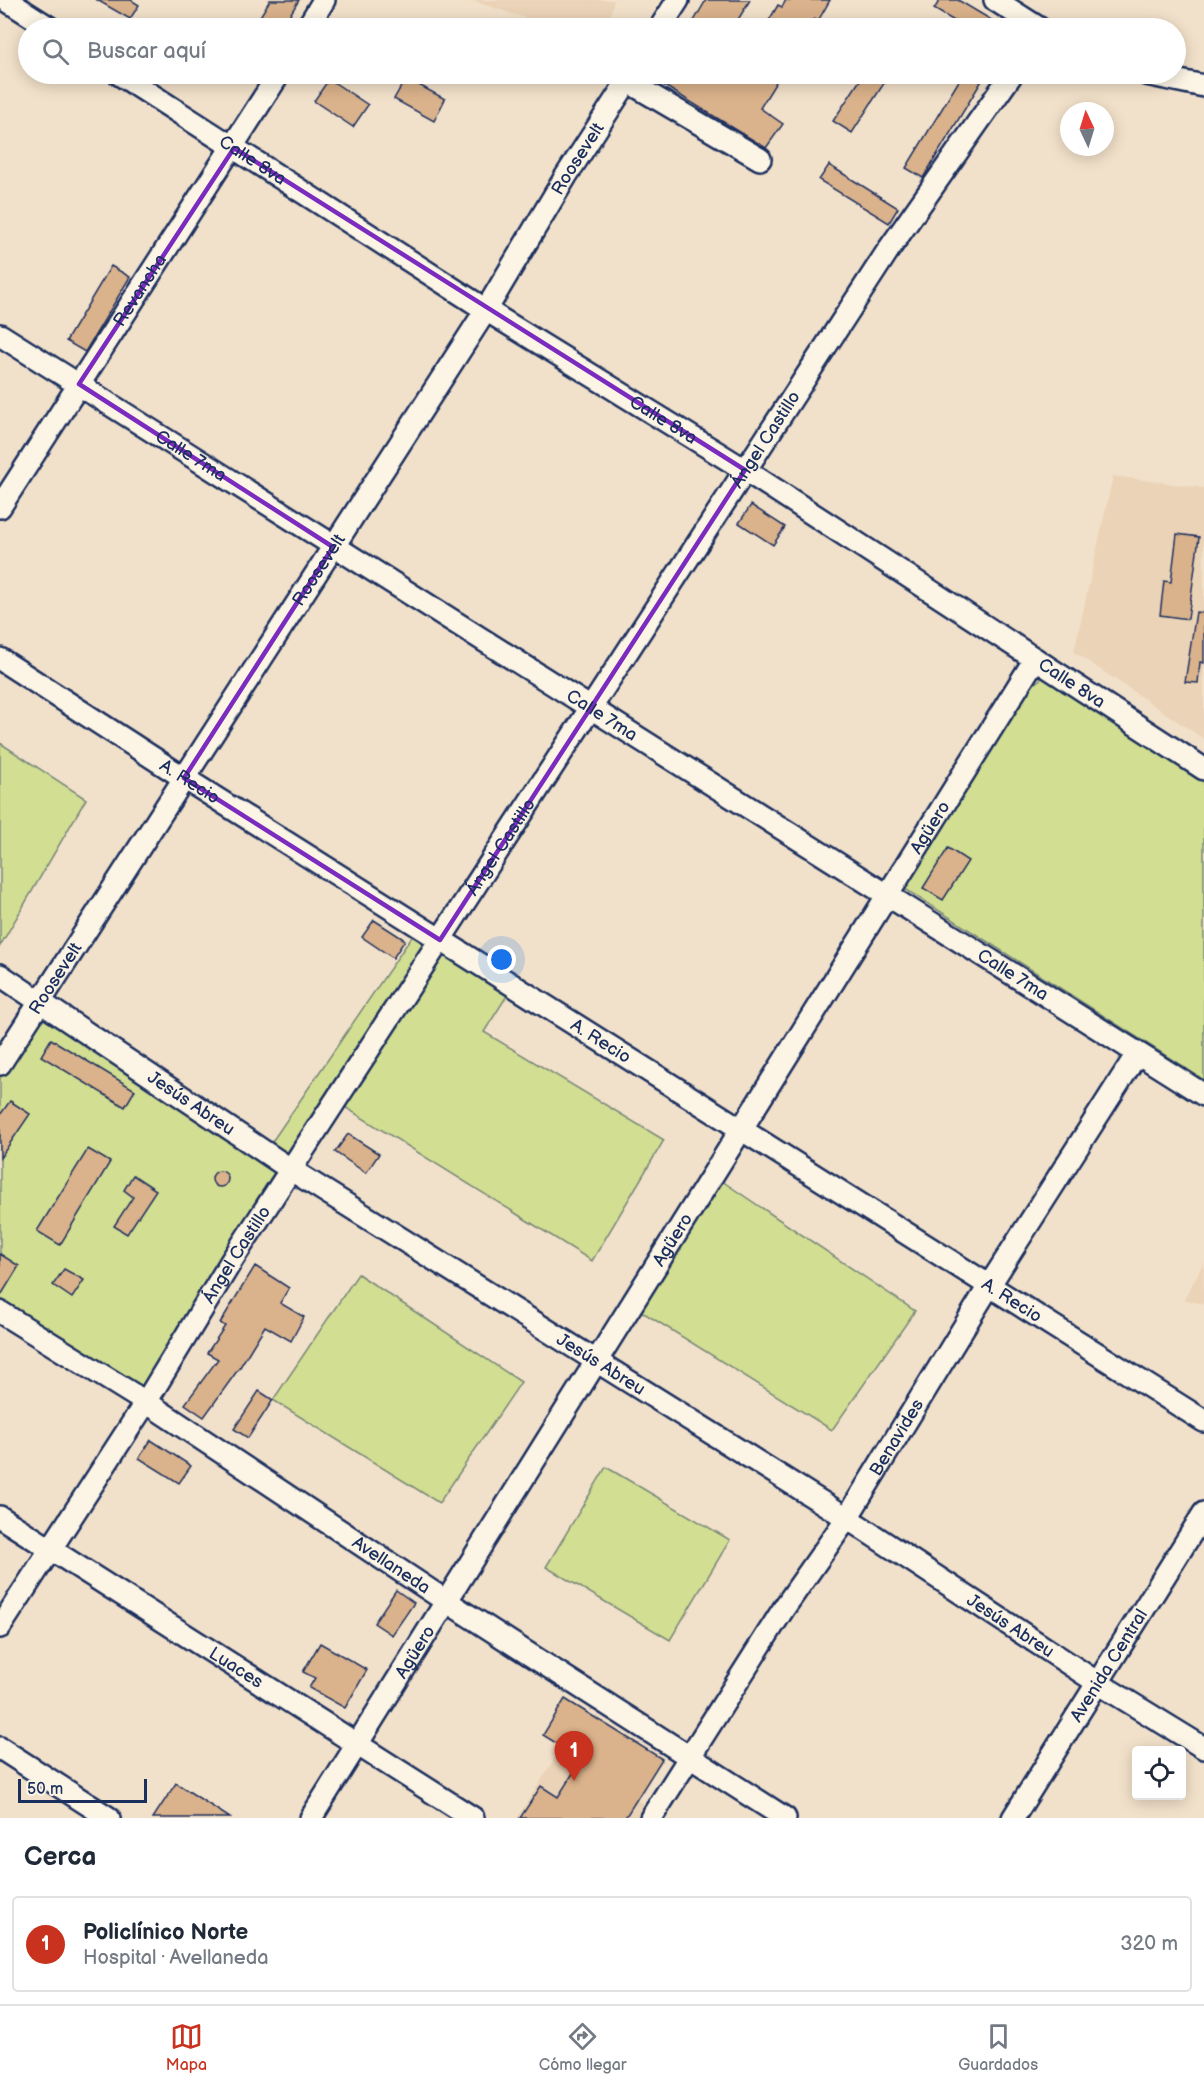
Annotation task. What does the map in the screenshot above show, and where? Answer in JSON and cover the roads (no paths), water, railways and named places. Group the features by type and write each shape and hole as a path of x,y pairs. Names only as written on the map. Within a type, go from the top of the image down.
{"street":[{"path":"6,0 34,18"},
{"path":"313,18 324,0"},
{"path":"666,18 678,0"},
{"path":"995,0 1023,18"},
{"path":"1186,82 1204,86"},
{"name":"Calle 8va","path":"135,84 486,310 745,470 1204,769"},
{"name":"Revancha","path":"0,507 234,148 273,84"},
{"name":"Roosevelt","path":"0,1064 486,310 566,176 625,84"},
{"path":"640,84 760,159"},
{"name":"Ángel Castillo","path":"0,1627 146,1402 232,1260 292,1171 745,470 889,249 1005,84"},
{"name":"Calle 7ma","path":"0,334 333,547 1204,1095"},
{"name":"A. Recio","path":"0,659 184,778 1204,1422"},
{"name":"Agüero","path":"310,1818 1035,659"},
{"name":"Jesús Abreu","path":"0,975 41,1000 292,1171 847,1518 1098,1683 1204,1748"},
{"name":"Benavides","path":"651,1818 784,1608 847,1518 1137,1054"},
{"name":"Avellaneda","path":"0,1312 146,1402 446,1601 785,1818"},
{"name":"Avenida Central","path":"1013,1818 1204,1513"},
{"name":"Luaces","path":"0,1517 473,1818"},
{"path":"0,1748 109,1818"}],"place":[{"name":"Policlínico Norte","path":"574,1781"}]}
